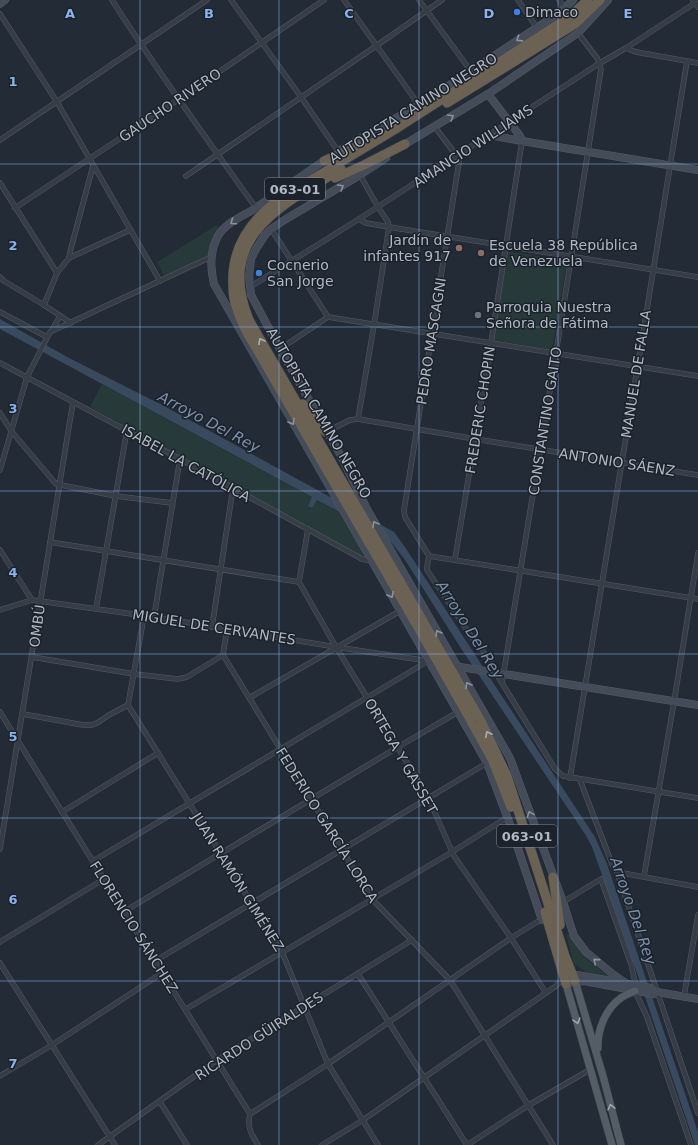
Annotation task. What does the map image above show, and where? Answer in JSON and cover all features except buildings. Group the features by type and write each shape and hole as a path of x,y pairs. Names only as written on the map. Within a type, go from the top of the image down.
{"highway":[{"name":"AUTOPISTA CAMINO NEGRO","path":"569,979 507,776 497,753 476,720 369,535 338,488 245,329 236,309 234,299 233,268 238,248 244,235 264,210 394,130 568,18 588,0"},
{"name":"AUTOPISTA CAMINO NEGRO","path":"338,488 276,367 249,320 245,309 240,282 242,266 250,242 261,224 286,203 575,24 600,0"},
{"path":"324,161 394,130"},
{"path":"306,191 364,166 405,144"},
{"path":"276,367 319,427 326,432"},
{"path":"553,877 562,955"},
{"path":"542,920 551,945 562,955"}],"main road":[{"name":"063-01","path":"569,979 598,1056 620,1145"},
{"name":"063-01","path":"569,979 591,1069 612,1145"},
{"path":"598,1056 599,1035 606,1016 621,998 638,989"}],"street":[{"path":"0,4 5,0"},
{"path":"112,0 140,45 178,100 256,208"},
{"path":"0,140 207,0"},
{"path":"231,0 338,151"},
{"name":"GAUCHO RIVERO","path":"15,208 178,100 324,0"},
{"path":"344,0 419,105"},
{"path":"419,0 470,70"},
{"path":"186,176 442,0"},
{"path":"518,0 536,28"},
{"path":"559,0 565,9"},
{"path":"250,1114 328,1064 511,938 542,920 508,819 487,763 353,526 338,488 216,290 213,279 211,258 214,246 221,232 232,222 256,208 338,151 419,105 470,70 565,9 573,0"},
{"path":"608,0 578,32 488,94 405,144 360,175 272,229 260,240 251,259 249,287 255,302 280,349 341,456 367,509 510,758 563,902 572,933 586,952 614,975 627,984 638,989"},
{"name":"AMANCIO WILLIAMS","path":"249,287 378,207 695,3"},
{"path":"0,14 57,102 160,281"},
{"path":"578,32 600,63"},
{"path":"626,48 636,52 698,63"},
{"name":"MANUEL DE FALLA","path":"570,778 604,584 637,366 687,61"},
{"name":"CONSTANTINO GAITO","path":"502,683 589,151 601,69 600,63"},
{"path":"488,94 520,136 522,141"},
{"path":"435,127 456,156"},
{"path":"489,135 698,170"},
{"name":"FREDERIC CHOPIN","path":"455,559 491,343 522,141"},
{"name":"PEDRO MASCAGNI","path":"429,556 406,517 404,510 448,237 459,162 456,156"},
{"path":"44,305 57,273 69,258 93,166"},
{"path":"358,419 389,227 388,222 360,175"},
{"path":"0,184 57,273"},
{"path":"359,219 366,223 389,227 698,277"},
{"path":"272,229 328,317"},
{"path":"69,258 130,230"},
{"path":"52,330 71,323 211,258"},
{"path":"0,277 71,323"},
{"path":"0,312 47,337"},
{"path":"0,470 12,432 26,377 60,316"},
{"path":"280,349 328,317 698,376"},
{"name":"ISABEL LA CATÓLICA","path":"1,366 26,377 127,430 362,559 372,561"},
{"name":"OMBÚ","path":"0,849 73,402"},
{"path":"0,413 12,432 54,482 60,486 172,504"},
{"name":"ANTONIO SÁENZ","path":"326,432 350,420 358,419 541,450 698,474"},
{"path":"96,609 127,430"},
{"path":"154,617 180,459"},
{"path":"212,627 233,488"},
{"path":"50,542 299,582 308,529"},
{"path":"0,550 32,600"},
{"path":"644,876 698,553"},
{"path":"698,599 455,559 429,556 427,567 493,672 502,683 555,769 563,776 580,780 698,798"},
{"name":"ORTEGA Y GASSET","path":"299,582 336,647 428,797 452,852 511,938 546,993"},
{"name":"MIGUEL DE CERVANTES","path":"0,610 32,600 154,617 336,647 428,660"},
{"path":"249,698 400,611"},
{"path":"23,714 83,725 92,725 128,705 144,616"},
{"path":"32,657 134,674 178,679 187,677 223,655 227,629"},
{"name":"FEDERICO GARCÍA LORCA","path":"223,655 372,899 450,980 553,1145"},
{"path":"93,861 428,660 457,667 504,673 698,705"},
{"name":"JUAN RAMÓN GIMÉNEZ","path":"128,705 282,952 328,1064 378,1145"},
{"name":"FLORENCIO SÁNCHEZ","path":"0,712 250,1114 249,1128 258,1145"},
{"path":"125,911 458,712"},
{"path":"62,812 158,753"},
{"path":"155,960 487,763"},
{"path":"580,780 612,864 617,872 654,992 698,1112"},
{"path":"186,1009 452,852 503,820 508,819"},
{"path":"0,824 3,829"},
{"path":"617,872 698,887"},
{"path":"0,942 104,879"},
{"path":"563,902 601,879 631,964 646,1017 691,1145"},
{"path":"684,996 698,915"},
{"name":"RICARDO GÜIRALDES","path":"98,1145 217,1060 412,940"},
{"path":"0,963 115,1145"},
{"path":"0,1076 52,1045 162,973"},
{"path":"358,974 467,1145 529,1105 591,1069"},
{"path":"322,1145 362,1120 486,1036 556,986 569,979 627,984"},
{"path":"569,979 698,999"},
{"path":"160,1102 187,1145"},
{"path":"605,1121 608,1145"}],"shaded area":[{"path":"217,225 220,230 209,255 164,276 157,262"},
{"path":"508,251 567,261 552,350 493,340"},
{"path":"102,384 313,498 308,506 312,508 316,500 339,512 362,550 363,556 360,556 90,407"},
{"path":"569,934 589,961 612,979 589,974 574,964 566,935"}],"water":[{"path":"0,319 69,358 166,407 394,532 595,837 607,864 698,1132 698,1145 695,1145 637,973 592,847 585,834 462,650 405,560 391,542 385,536 317,500 312,508 308,506 312,497 0,329"}],"place":[{"name":"Dimaco","path":"517,12"},
{"name":"Jardín de infantes 917","path":"459,248"},
{"name":"Escuela 38 República de Venezuela","path":"481,253"},
{"name":"Cocnerio San Jorge","path":"259,273"},
{"name":"Parroquia Nuestra Señora de Fátima","path":"478,315"}],"water label":[{"name":"Arroyo Del Rey","path":"209,422"},
{"name":"Arroyo Del Rey","path":"470,630"},
{"name":"Arroyo Del Rey","path":"633,911"}]}
